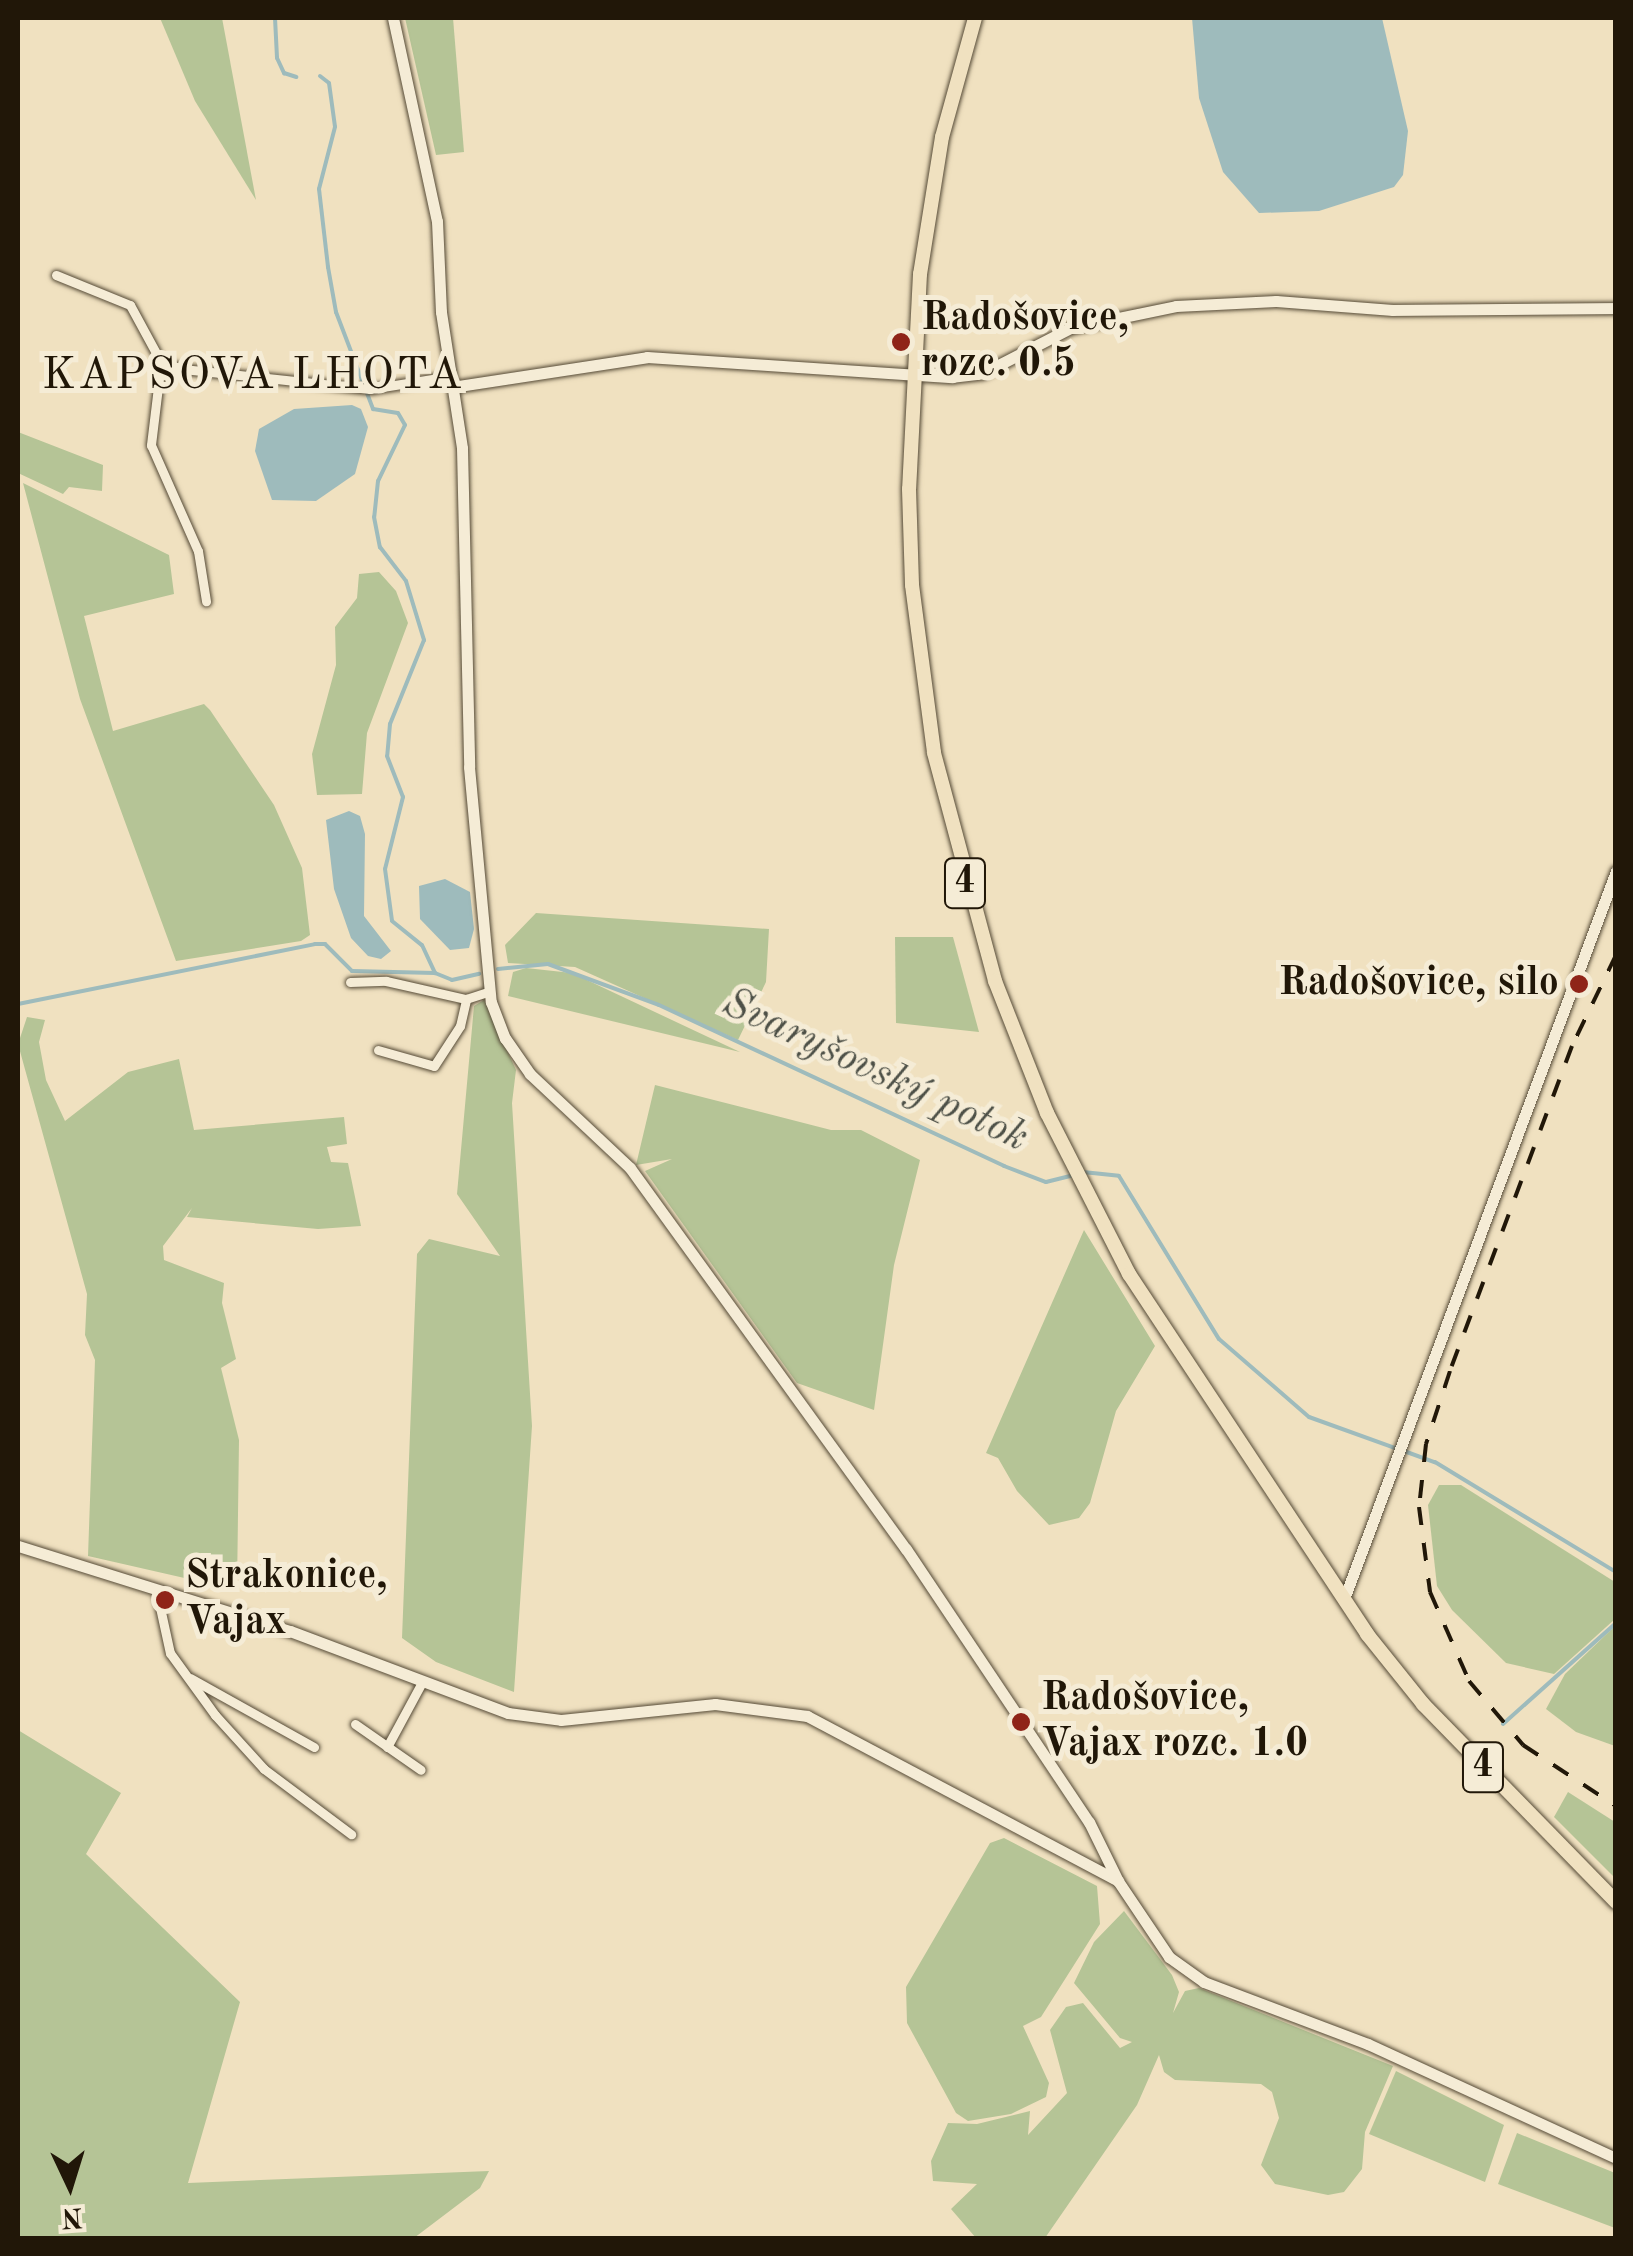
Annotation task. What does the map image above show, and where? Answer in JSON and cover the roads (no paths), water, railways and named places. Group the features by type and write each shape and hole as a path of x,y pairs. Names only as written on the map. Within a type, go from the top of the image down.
{"main road":[{"name":"4","path":"974,18 942,138 911,376 912,584 934,754 995,981 1072,1166 1130,1274 1344,1599 1413,1694 1616,1902"}],"street":[{"path":"392,18 437,221 462,448 469,766 490,991 505,1038 530,1074 630,1168 906,1549 1089,1822 1118,1882 1170,1956 1204,1982 1368,2044 1616,2158"},
{"path":"56,274 130,305 161,362 150,445 198,551 206,601"},
{"path":"161,362 364,389 647,357 911,376 983,373 1070,328 1176,306 1276,301 1393,310 1616,308"},
{"path":"1344,1599 1616,871"},
{"path":"1601,909 1616,915"},
{"path":"350,982 386,981 466,998 490,991"},
{"path":"378,1050 434,1066 460,1026 466,998"},
{"path":"18,1546 290,1630 421,1684 508,1714 561,1720 715,1704 807,1716 1118,1882"},
{"path":"156,1590 164,1637 184,1675 264,1769 351,1834"},
{"path":"184,1675 314,1747"},
{"path":"387,1747 421,1684"},
{"path":"356,1724 421,1770"}],"water":[{"path":"1192,18 1382,18 1408,131 1403,175 1394,187 1319,211 1259,213 1223,172 1199,98"},
{"path":"352,405 361,409 368,427 355,474 316,501 272,500 255,451 259,429 294,409"},
{"path":"349,811 360,816 365,834 364,916 391,951 381,959 368,956 351,938 334,889 326,820"},
{"path":"445,879 470,892 474,929 469,948 450,950 420,919 419,886"}],"waterway":[{"name":"Svaryšovský potok","path":"275,18 277,58 284,73 296,77"},
{"name":"Svaryšovský potok","path":"320,76 329,83 335,127 319,189 336,312 373,409 398,413 405,425 378,481 374,517 380,547 406,581 424,640 390,724 387,756 403,797 385,869 392,921 422,945 435,973 452,980 479,974"},
{"path":"18,1004 315,944 325,944 352,971 435,973"},
{"name":"Svaryšovský potok","path":"498,969 548,964 659,1005 1004,1166 1046,1182 1074,1175"},
{"name":"Svaryšovský potok","path":"1083,1172 1119,1176 1219,1339 1309,1417 1395,1448"},
{"name":"Svaryšovský potok","path":"1404,1451 1435,1462 1616,1572"},
{"path":"1503,1724 1616,1623"}],"railway":[{"path":"1616,955 1572,1046 1450,1371 1426,1444 1419,1507 1430,1592 1469,1681 1523,1745 1616,1806"}],"place":[{"name":"Radošovice, rozc. 0.5","path":"901,342"},
{"name":"Radošovice, silo","path":"1579,984"},
{"name":"Strakonice, Vajax","path":"165,1600"},
{"name":"Radošovice, Vajax rozc. 1.0","path":"1021,1722"}],"district":[{"name":"KAPSOVA LHOTA","path":"253,377"}]}
